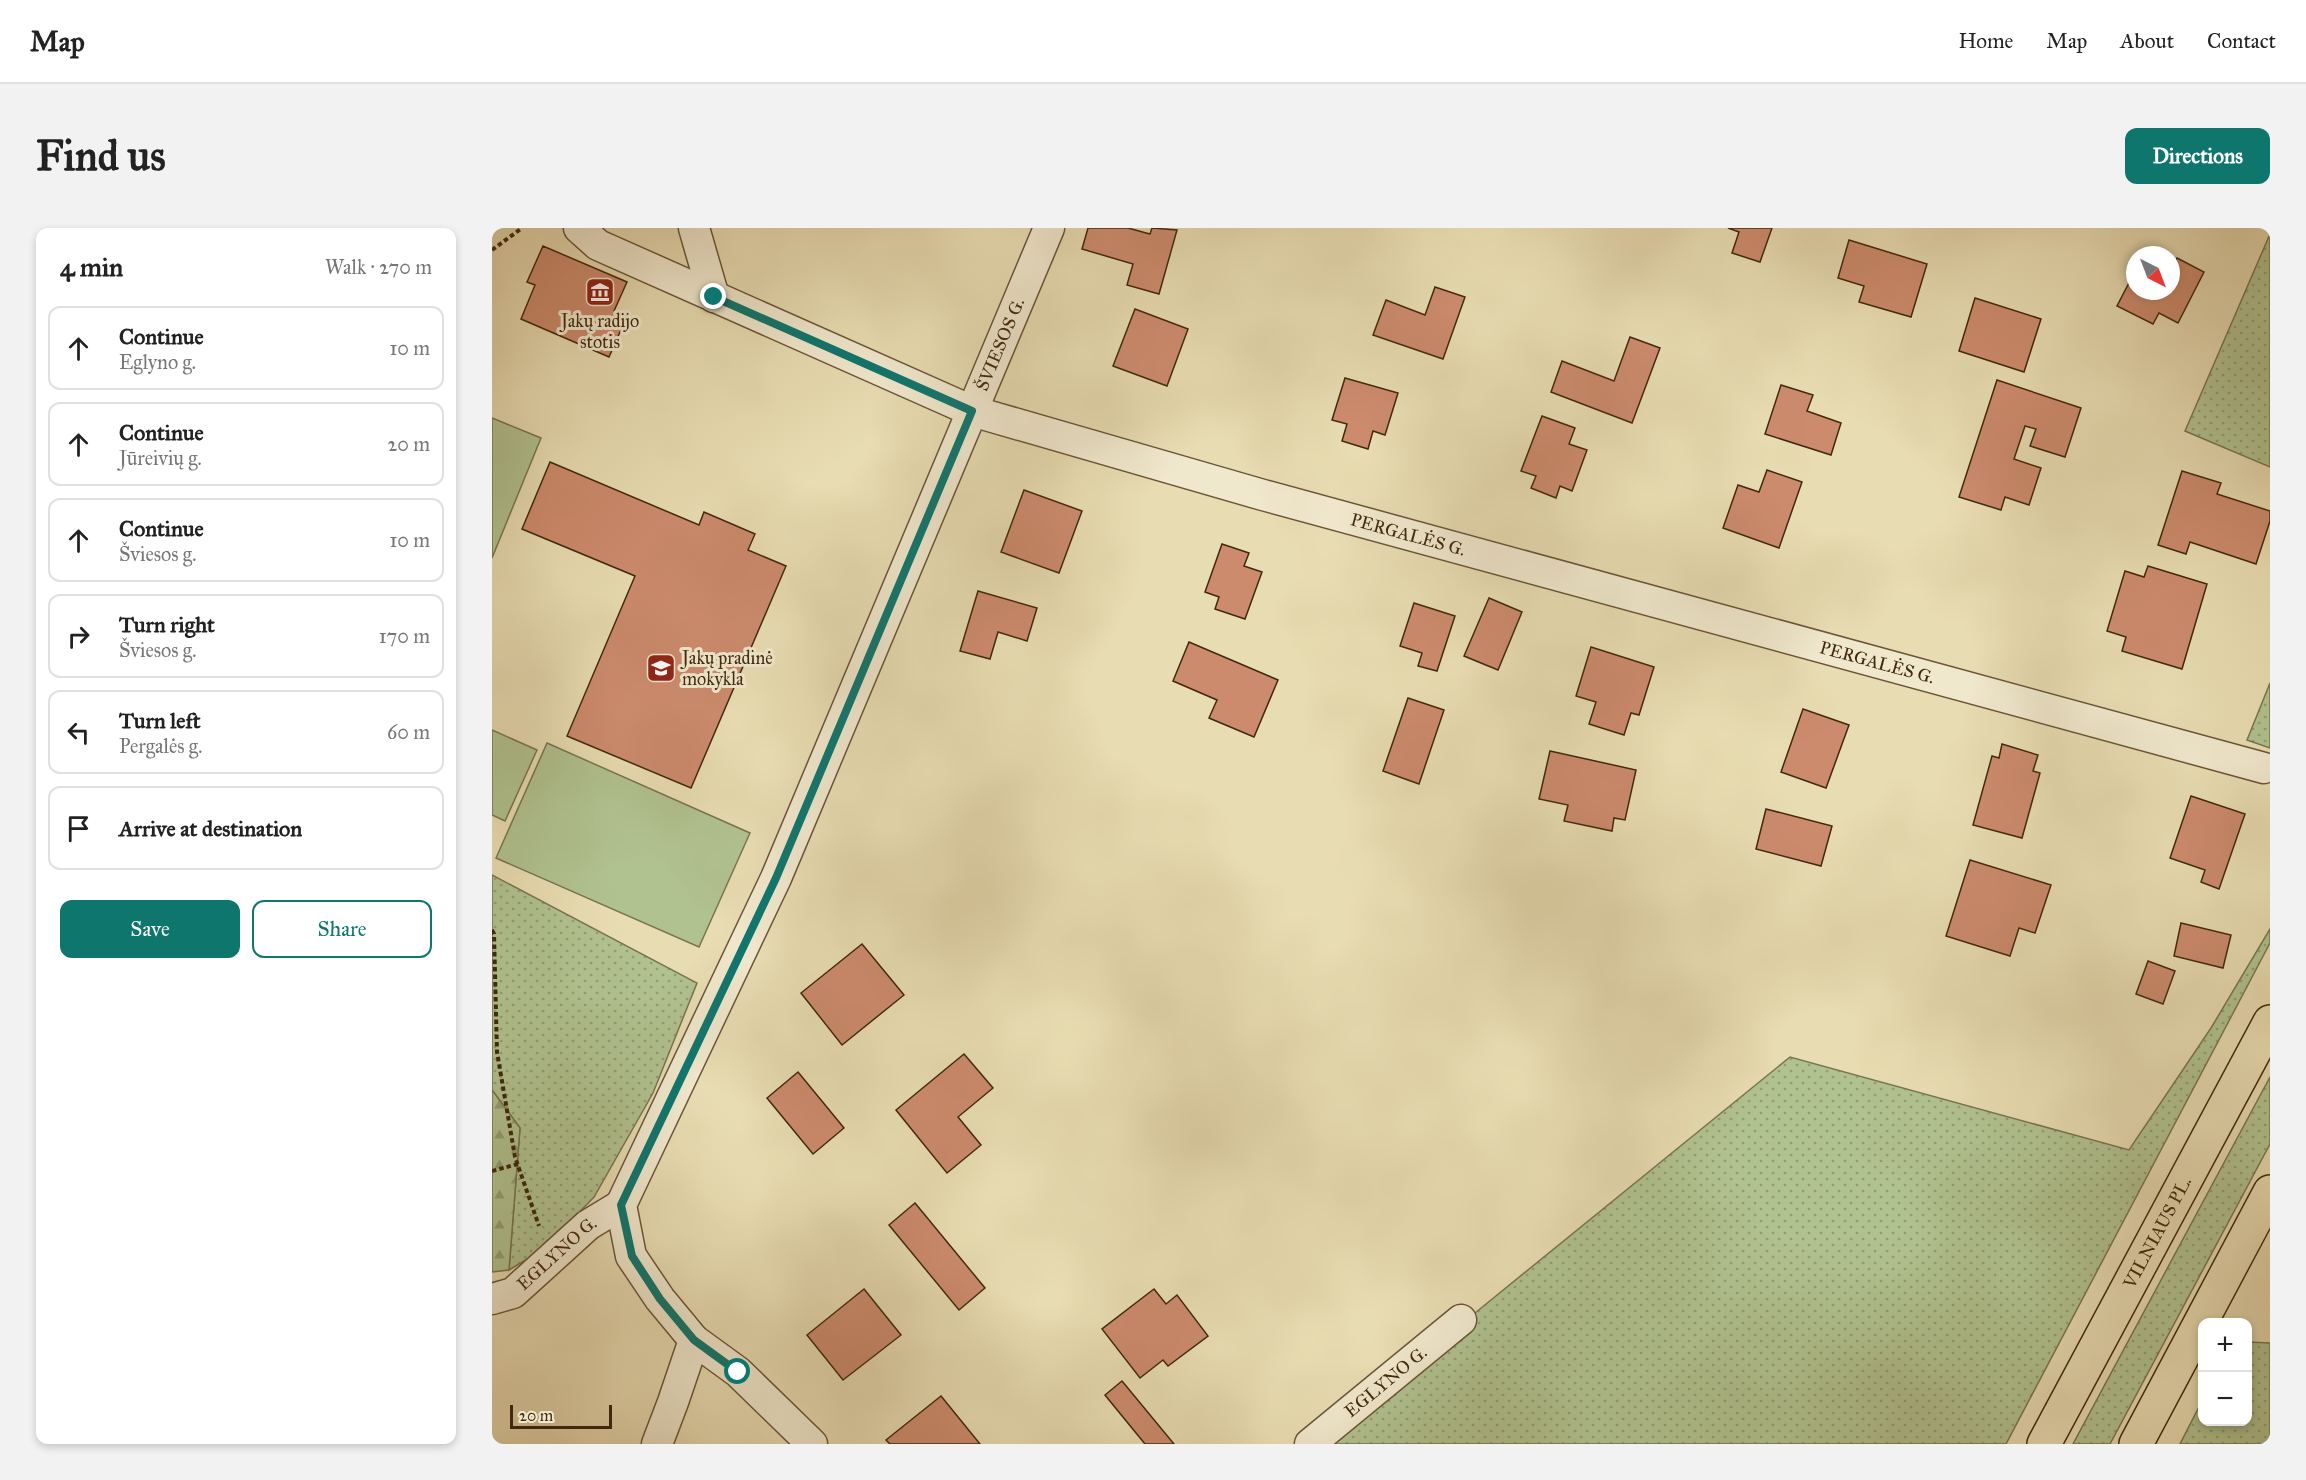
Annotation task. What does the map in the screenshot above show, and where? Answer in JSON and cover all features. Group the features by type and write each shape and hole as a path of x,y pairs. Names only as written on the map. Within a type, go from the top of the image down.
{"highway":[{"name":"VILNIAUS PL.","path":"2044,1444 2270,1022"},
{"path":"2136,1444 2270,1192"}],"street":[{"name":"PERGALĖS G.","path":"579,228 598,245 972,411 1263,495 2264,768"},
{"path":"694,228 714,297"},
{"name":"ŠVIESOS G.","path":"621,1205 776,878 1049,228"},
{"path":"621,1205 632,1256 660,1299 694,1340 738,1372 812,1444"},
{"name":"EGLYNO G.","path":"492,1299 513,1293 588,1225 621,1205"},
{"name":"EGLYNO G.","path":"1311,1444 1461,1320"},
{"path":"657,1444 694,1340"}],"path":[{"path":"492,250 522,228"},
{"path":"492,930 497,1052 518,1164 551,1260"},
{"path":"492,1171 518,1164"}],"green space":[{"path":"2270,234 2270,467 2185,431"},
{"path":"492,418 541,438 492,558"},
{"path":"2270,683 2270,748 2247,740"},
{"path":"492,730 537,750 505,821 492,815"},
{"path":"547,743 750,833 699,947 496,858"},
{"path":"492,875 697,983 653,1093 594,1197 562,1230 529,1258 509,1270 520,1128 492,1090"},
{"path":"2270,929 2270,943 2006,1444 1319,1444 1475,1313 1790,1057 2129,1150 2211,1028"},
{"path":"2270,1077 2270,1144 2110,1444 2073,1444"},
{"path":"492,1090 520,1128 509,1270 492,1272"},
{"path":"2252,1342 2270,1343 2270,1444 2180,1444 2198,1409 2198,1426 2252,1426"}],"building":[{"path":"1088,228 1128,228 1150,234 1152,228 1177,230 1159,294 1127,285 1133,264 1082,249"},
{"path":"1728,228 1772,228 1760,262 1732,253 1739,232"},
{"path":"1849,240 1927,264 1911,317 1859,302 1864,286 1838,278"},
{"path":"543,246 627,282 614,311 627,316 609,357 521,319 535,285 527,282"},
{"path":"2180,260 2204,272 2178,323 2159,313 2153,324 2117,306 2126,289 2126,300 2180,300"},
{"path":"1435,287 1465,297 1443,359 1373,335 1386,300 1425,315"},
{"path":"1975,298 2041,319 2024,372 1959,351"},
{"path":"1135,309 1188,329 1167,386 1113,366"},
{"path":"1630,337 1660,348 1632,423 1551,392 1562,361 1614,381"},
{"path":"1345,378 1398,393 1385,435 1373,431 1368,449 1342,441 1347,424 1332,420"},
{"path":"1997,380 2081,408 2065,457 2030,446 2036,429 2025,426 2014,459 2041,468 2029,505 2005,497 2001,510 1959,497"},
{"path":"1781,385 1813,395 1807,411 1841,423 1831,455 1765,434"},
{"path":"1542,416 1575,428 1569,444 1587,450 1572,491 1560,486 1556,498 1531,488 1536,476 1521,471"},
{"path":"550,462 699,525 704,512 755,534 748,550 786,566 691,788 567,736 635,576 522,529"},
{"path":"1767,470 1802,482 1779,548 1723,528 1738,485 1759,492"},
{"path":"2182,471 2221,483 2217,494 2270,511 2270,521 2256,564 2190,542 2186,554 2158,545"},
{"path":"1024,490 1082,511 1059,573 1001,552"},
{"path":"1222,544 1249,553 1244,566 1262,572 1245,619 1215,609 1219,597 1205,592"},
{"path":"2148,566 2207,584 2182,669 2122,651 2126,637 2107,631 2125,571 2144,577"},
{"path":"978,591 1037,608 1027,641 998,632 990,659 960,651"},
{"path":"1489,598 1522,612 1498,670 1464,656"},
{"path":"1414,603 1455,616 1437,671 1418,666 1422,653 1400,646"},
{"path":"1189,642 1278,680 1254,737 1209,718 1217,700 1173,681"},
{"path":"1591,647 1654,667 1639,715 1631,713 1624,735 1589,724 1596,702 1576,696"},
{"path":"1408,698 1444,710 1419,784 1383,771"},
{"path":"1803,709 1849,725 1826,788 1781,772"},
{"path":"2002,744 2038,755 2033,771 2040,773 2022,838 1973,825 1992,756 1999,758"},
{"path":"1550,751 1636,770 1625,820 1614,818 1612,831 1564,821 1568,805 1539,799"},
{"path":"2191,796 2245,814 2219,889 2201,882 2205,870 2170,858"},
{"path":"1766,809 1832,826 1821,866 1756,849"},
{"path":"1970,860 2051,885 2035,933 2019,928 2010,956 1946,936"},
{"path":"2181,923 2231,935 2223,968 2174,956"},
{"path":"862,944 904,995 842,1045 801,993"},
{"path":"2148,961 2175,971 2163,1004 2136,994"},
{"path":"964,1054 993,1088 958,1117 981,1145 947,1173 896,1110"},
{"path":"798,1072 844,1128 813,1154 767,1098"},
{"path":"915,1203 985,1288 959,1310 889,1225"},
{"path":"864,1289 901,1335 843,1380 807,1335"},
{"path":"1154,1289 1166,1304 1177,1295 1208,1336 1168,1366 1163,1360 1140,1378 1102,1329"},
{"path":"1122,1381 1174,1444 1145,1444 1105,1395"},
{"path":"941,1396 980,1444 890,1444 886,1440"}],"place":[{"name":"Jakų radijo stotis","path":"600,292"},
{"name":"Jakų pradinė mokykla","path":"661,668"}],"route":[{"path":"714,297 972,411 776,878 621,1205 632,1256 660,1299 694,1340 738,1372"}]}
